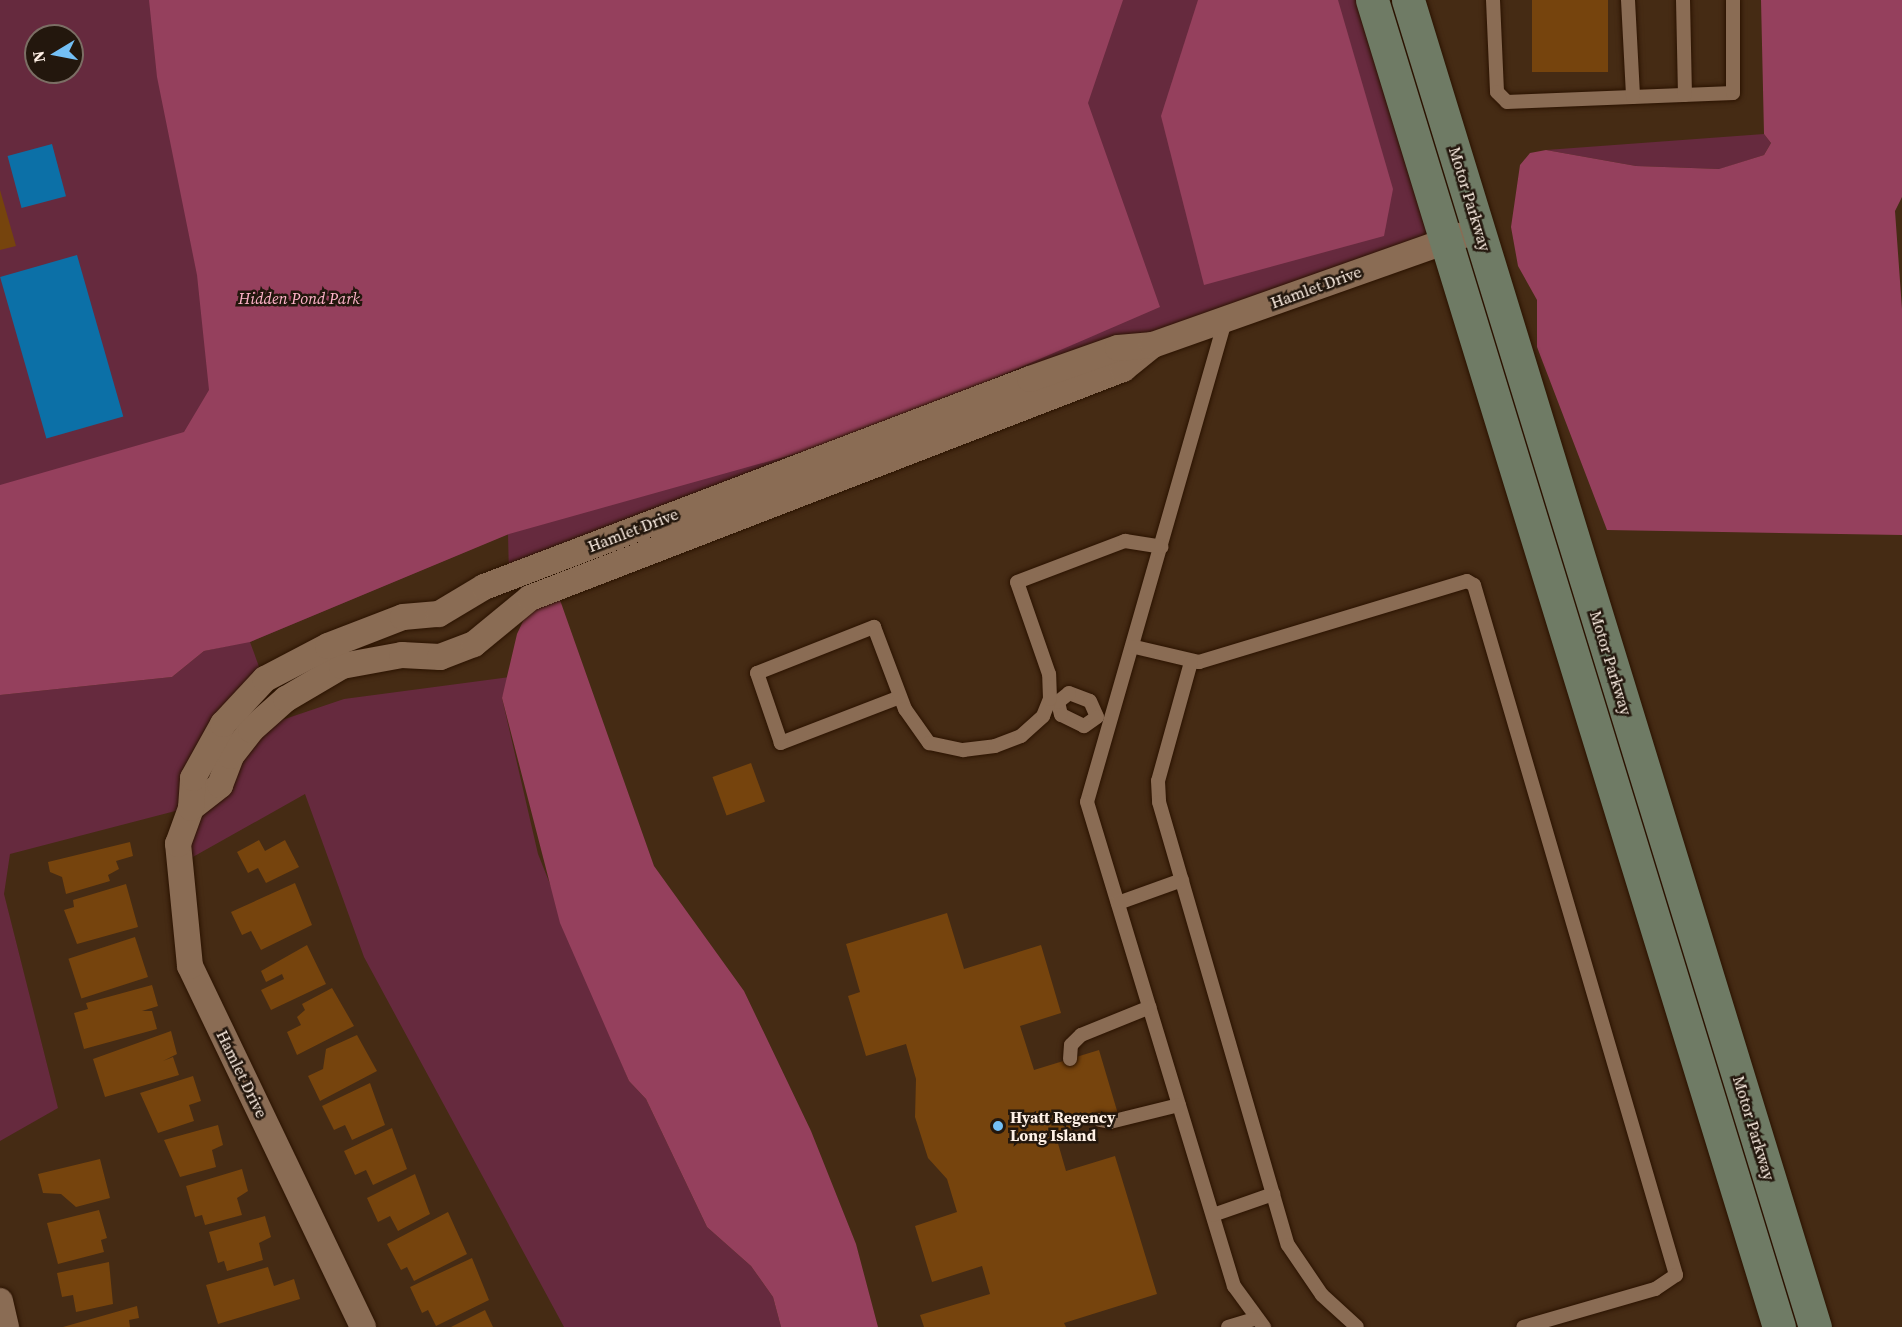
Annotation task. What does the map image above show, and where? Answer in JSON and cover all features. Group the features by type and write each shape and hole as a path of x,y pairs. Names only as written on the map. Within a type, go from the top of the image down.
{"main road":[{"name":"Motor Parkway","path":"1372,0 1779,1327"},
{"name":"Motor Parkway","path":"1408,0 1815,1327"}],"street":[{"name":"Hamlet Drive","path":"363,1327 190,966 178,844 191,808 193,778 223,724 265,680 328,646 403,617 440,615 484,586 1030,379 1118,348 1154,345 1480,230"},
{"name":"Hamlet Drive","path":"191,808 220,785 231,756 251,730 305,686 342,666 410,656 440,657 491,635 530,598 1123,369 1154,345"},
{"path":"484,586 500,625"},
{"path":"403,617 410,656"},
{"path":"0,1301 6,1327"}],"lane":[{"path":"1493,0 1497,92 1507,102 1733,93 1733,0"},
{"path":"1628,0 1633,97"},
{"path":"1683,0 1684,95"},
{"path":"1225,321 1135,647 1087,802 1234,1286 1259,1323 1228,1327"},
{"path":"1097,717 1084,726 1061,716 1054,701 1049,674 1017,582 1125,541 1162,547"},
{"path":"1135,647 1191,662 1467,581 1474,585 1676,1275 1655,1289 1523,1327"},
{"path":"900,697 781,743 757,673 873,627 900,697 929,743 963,750 1021,736 1043,716 1054,701 1069,693 1090,701 1097,717 1111,724"},
{"path":"1191,662 1158,781 1182,880 1288,1245 1322,1295 1357,1327"},
{"path":"1118,903 1182,880"},
{"path":"1070,1059 1071,1045 1081,1035 1150,1007"},
{"path":"1100,1120 1110,1122 1179,1105"},
{"path":"1213,1215 1273,1194"}],"green space":[{"name":"Hidden Pond Park","path":"0,0 1372,0 1447,240 509,576 508,534 250,642 279,721 344,699 510,677 502,698 538,854 629,1081 646,1099 707,1227 751,1266 773,1297 781,1327 564,1327 364,957 305,794 175,867 183,809 10,854 4,894 58,1108 0,1141 0,695 172,677 204,651 250,641 0,674"},
{"name":"Hidden Pond Park","path":"149,0 1123,0 1088,103 1160,307 866,434 509,534 250,642 204,651 172,677 0,695 0,485 184,432 209,390 197,275 157,77"},
{"path":"1198,0 1338,0 1393,189 1384,236 1204,285 1161,116"},
{"path":"1761,0 1902,0 1902,197 1895,211 1902,309 1902,535 1607,530 1537,347 1537,300 1518,266 1511,227 1520,165 1530,153 1546,150 1636,166 1719,169 1764,155 1771,143 1764,134"},
{"path":"1764,134 1771,143 1764,155 1720,169 1636,166 1546,150"},
{"path":"539,587 560,600 654,866 744,991 811,1131 856,1244 878,1327 781,1327 773,1297 751,1266 707,1227 646,1099 629,1081 560,923 502,698 517,634"}],"water":[{"path":"52,144 66,196 22,208 8,156"},
{"path":"77,255 123,416 46,439 0,277"}],"building":[{"path":"1532,0 1608,0 1608,72 1532,72"},
{"path":"0,190 16,246 0,250"},
{"path":"751,763 765,802 726,816 712,777"},
{"path":"259,840 265,851 285,840 299,867 266,883 258,868 248,873 237,852"},
{"path":"130,842 133,856 116,861 119,869 108,875 110,881 66,894 62,877 50,872 48,862"},
{"path":"295,883 312,925 261,950 251,931 242,935 231,912"},
{"path":"126,884 138,927 77,944 64,910 74,907 73,900"},
{"name":"Hyatt Regency Long Island","path":"947,913 964,969 1041,945 1061,1013 1020,1026 1034,1070 1099,1050 1118,1114 1055,1133 1066,1171 1115,1156 1157,1294 1064,1323 1066,1327 924,1327 920,1315 990,1294 982,1266 932,1282 915,1226 957,1212 947,1179 928,1158 915,1117 916,1079 906,1044 866,1056 848,996 860,992 846,944"},
{"path":"135,937 148,977 81,999 68,959"},
{"path":"307,945 326,984 271,1010 261,990 284,979 282,974 266,982 261,971"},
{"path":"152,985 158,1006 142,1011 152,1011 157,1029 84,1049 74,1013 88,1009 86,1003"},
{"path":"332,988 354,1026 297,1055 287,1032 301,1025 297,1017 305,1010 302,1004"},
{"path":"171,1031 177,1054 163,1061 173,1057 179,1075 105,1097 93,1059"},
{"path":"357,1035 377,1071 320,1101 308,1076 323,1069 326,1049"},
{"path":"193,1076 201,1101 189,1105 194,1121 158,1133 140,1093"},
{"path":"370,1083 385,1125 352,1140 345,1125 334,1130 322,1106"},
{"path":"218,1125 223,1145 212,1150 216,1167 180,1177 164,1140"},
{"path":"392,1128 407,1169 373,1185 366,1170 355,1175 344,1151"},
{"path":"100,1159 110,1198 76,1207 61,1194 43,1193 38,1174"},
{"path":"242,1169 248,1191 237,1198 242,1215 205,1225 202,1215 195,1217 186,1186"},
{"path":"415,1174 430,1214 398,1231 390,1216 378,1222 367,1198"},
{"path":"99,1210 107,1238 101,1240 104,1252 58,1264 47,1223"},
{"path":"448,1212 467,1254 414,1281 407,1267 401,1270 387,1244"},
{"path":"265,1216 271,1237 259,1243 263,1260 227,1271 224,1261 218,1263 209,1232"},
{"path":"472,1258 489,1300 436,1326 428,1310 422,1313 410,1287"},
{"path":"109,1262 113,1304 76,1312 73,1295 62,1297 57,1273"},
{"path":"268,1267 274,1286 294,1279 300,1299 218,1324 206,1285"},
{"path":"137,1306 139,1318 129,1320 130,1327 63,1327"},
{"path":"485,1310 493,1327 451,1327"}],"place":[{"name":"Hyatt Regency Long Island","path":"998,1126"}]}
